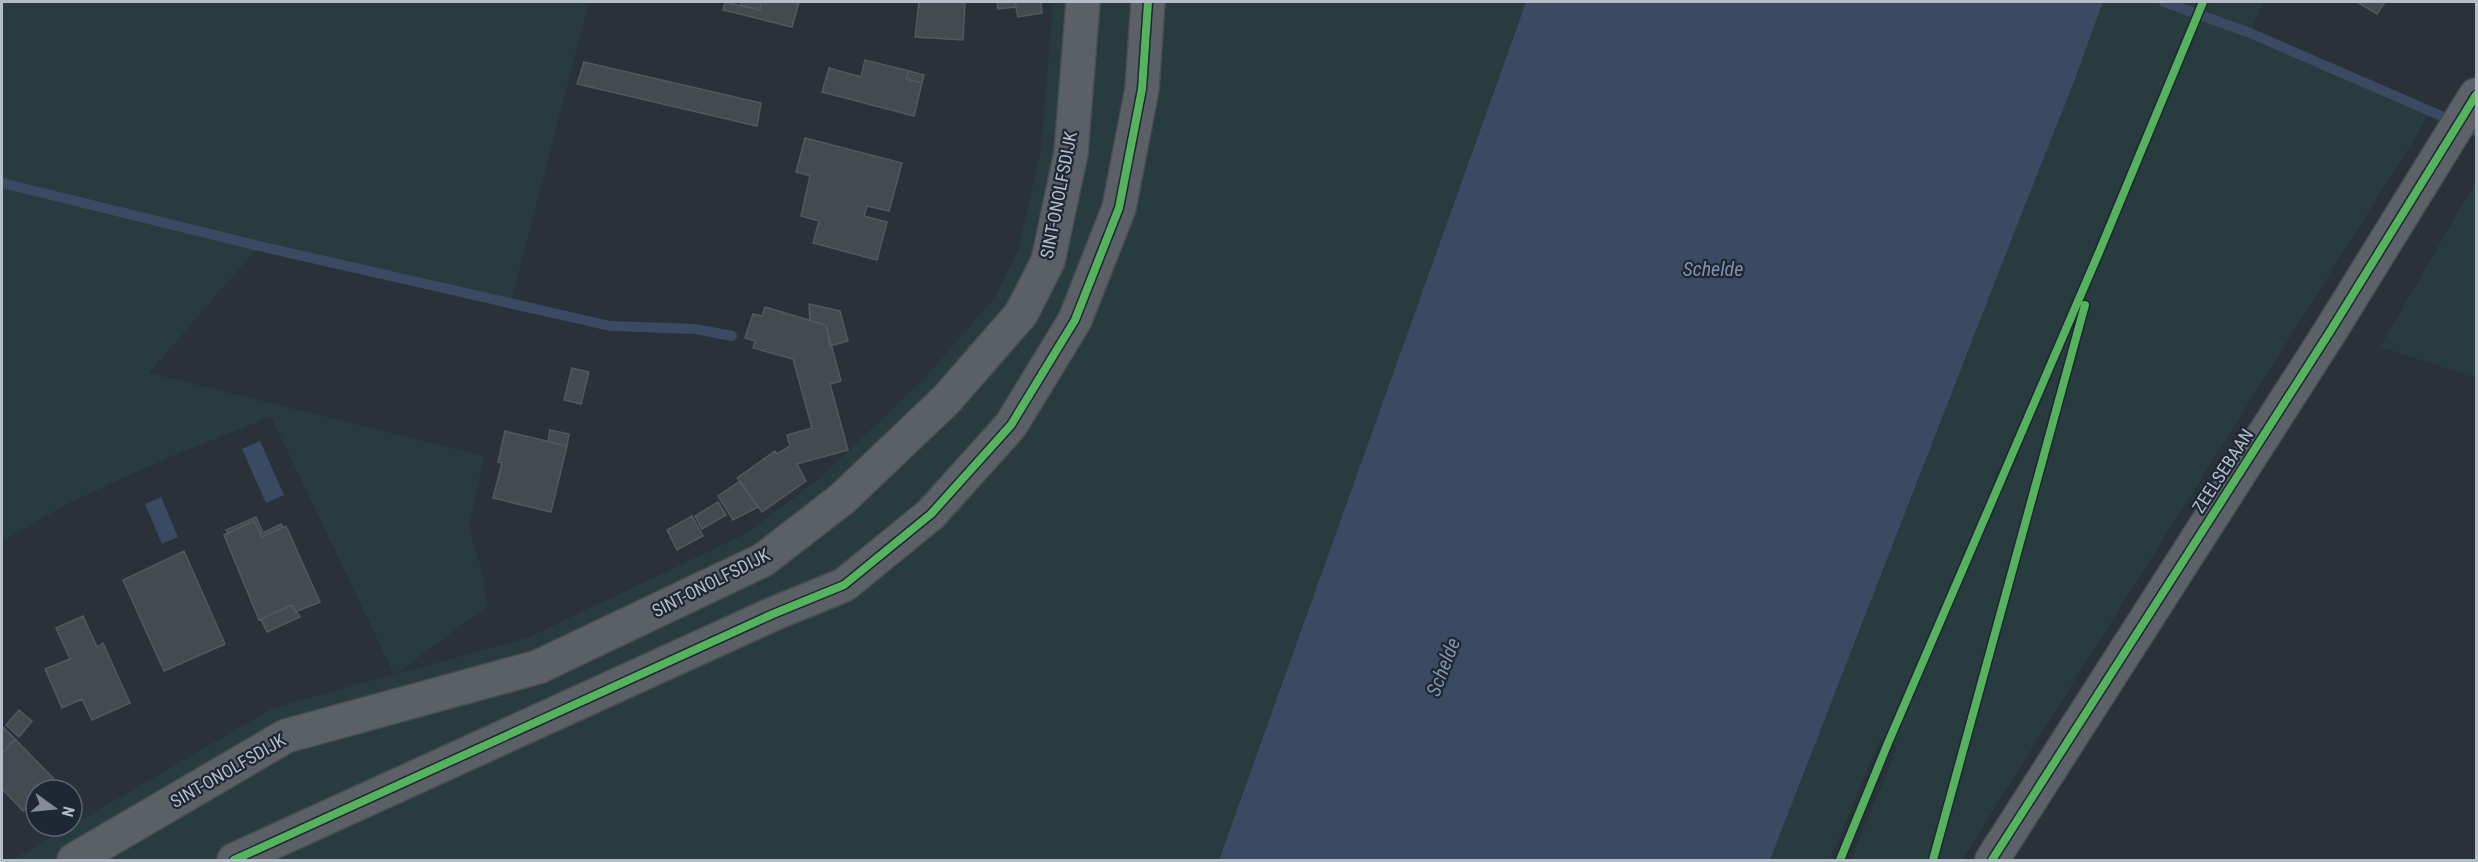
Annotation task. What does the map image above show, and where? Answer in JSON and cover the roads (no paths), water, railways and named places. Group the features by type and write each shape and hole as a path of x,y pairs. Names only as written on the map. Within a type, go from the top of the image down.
{"main road":[{"name":"ZEELSEBAAN","path":"1992,861 2331,330 2472,101"}],"street":[{"name":"SINT-ONOLFSDIJK","path":"74,861 286,736 538,667 763,560 842,499 946,400 1021,314 1048,261 1071,153 1083,2"},
{"path":"234,861 773,614 844,585 931,514 1011,424 1075,320 1119,208 1142,89 1148,2"}],"water":[{"name":"Schelde","path":"1526,2 2103,2 2072,87 1770,860 1219,860"},
{"path":"260,441 284,495 266,503 242,449"},
{"path":"161,497 178,537 162,544 145,504"}],"waterway":[{"path":"2164,2 2250,33 2476,131"},
{"path":"2,183 259,246 610,326 695,329 732,336"}]}
